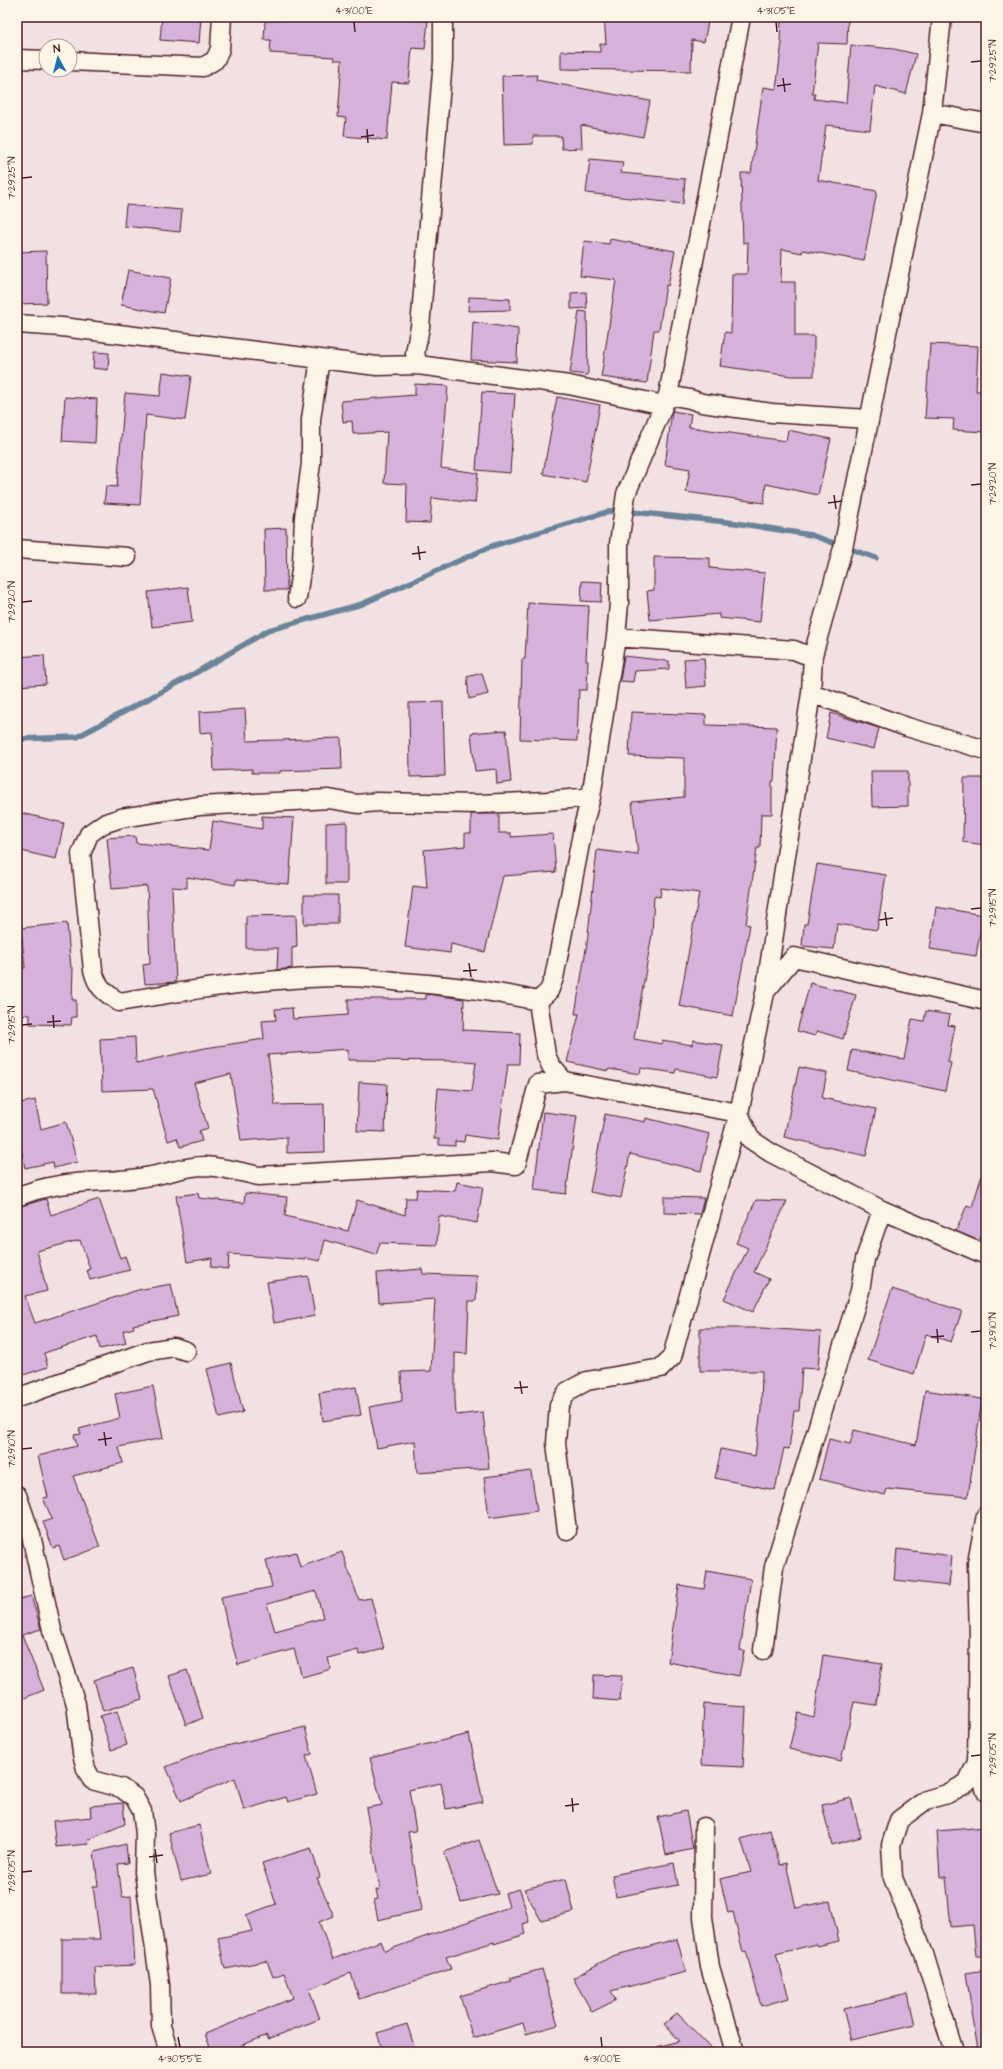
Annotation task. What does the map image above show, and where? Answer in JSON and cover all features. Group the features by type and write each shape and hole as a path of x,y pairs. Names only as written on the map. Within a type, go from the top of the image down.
{"street":[{"path":"78,61 203,67 215,60 220,50 222,17"},
{"path":"418,364 415,353 420,327 442,77 443,17"},
{"path":"538,1001 549,991 554,978 584,823 591,797 616,637 619,603 620,534 626,494 666,400 741,17"},
{"path":"567,1531 556,1443 559,1406 568,1391 588,1381 661,1368 672,1357 739,1113 765,993 811,693 813,655 844,544 868,419 932,113 942,17"},
{"path":"17,59 38,60"},
{"path":"932,113 986,123"},
{"path":"17,324 62,327 377,366 418,364 666,400 690,399 702,404 772,413 868,419"},
{"path":"297,598 302,563 304,517 311,463 311,419 320,359"},
{"path":"17,549 127,557"},
{"path":"616,637 794,650 804,654 813,655"},
{"path":"811,693 907,727 986,750"},
{"path":"538,1001 466,987 350,977 275,980 203,988 119,1002 108,995 96,983 93,970 81,854 89,834 103,824 121,818 199,806 329,799 358,804 376,802 478,804 547,802 591,797"},
{"path":"765,993 794,957 986,1001"},
{"path":"538,1001 546,1055 552,1066 564,1081"},
{"path":"17,1197 37,1188 56,1184 107,1181 151,1176 188,1167 203,1166 223,1167 258,1176 492,1162 516,1165 546,1055"},
{"path":"538,1084 564,1081 739,1113"},
{"path":"739,1113 750,1139 772,1153 882,1210 986,1255"},
{"path":"763,1650 774,1567 860,1290 865,1259 882,1210"},
{"path":"17,1398 148,1351 174,1347 186,1351"},
{"path":"17,1495 31,1535 52,1630 76,1704 82,1753 86,1769 92,1780 121,1788 134,1797 142,1811 145,1834 144,1872 160,1985 161,2026 169,2052"},
{"path":"986,1515 977,1563 979,1636 977,1762 986,1792"},
{"path":"954,2052 924,1954 893,1878 892,1845 899,1820 926,1800 947,1794 967,1783 977,1762"},
{"path":"947,1794 973,1793 986,1797"},
{"path":"704,1827 703,1917 710,1967 735,2052"}],"building":[{"path":"162,17 201,17 199,43 160,40"},
{"path":"286,17 336,19 336,17 407,17 407,19 428,21 425,49 412,48 409,83 392,82 387,140 344,136 346,118 338,117 342,60 334,60 334,57 270,53 271,40 264,40 265,21 286,20"},
{"path":"604,17 709,17 704,42 692,40 691,71 561,69 561,51 600,52 600,44 606,44"},
{"path":"781,17 848,17 847,44 818,43 812,94 815,94 814,99 846,103 851,45 894,49 916,54 906,94 875,86 870,130 826,125 818,180 877,191 864,261 803,250 802,253 782,249 781,282 795,282 795,336 814,336 814,376 791,376 720,366 725,332 731,333 732,274 747,274 748,242 743,243 741,173 751,173 763,87 776,89 782,42 780,42"},
{"path":"537,75 536,80 650,101 643,137 581,125 582,148 562,149 561,136 533,136 533,144 504,145 502,76"},
{"path":"590,159 623,162 621,173 685,179 683,204 586,193"},
{"path":"126,205 182,210 180,232 124,226"},
{"path":"610,239 675,251 668,286 666,285 659,330 654,330 647,383 601,377 616,280 580,276 584,241 609,244"},
{"path":"46,251 47,303 17,304 17,252"},
{"path":"128,270 171,278 164,313 121,305"},
{"path":"586,292 587,308 571,309 571,293"},
{"path":"469,297 510,299 510,310 468,311"},
{"path":"579,311 587,312 588,375 570,373"},
{"path":"473,322 518,329 517,362 471,360"},
{"path":"930,344 978,346 976,391 986,391 986,432 953,430 954,419 925,418"},
{"path":"94,352 109,353 108,370 93,368"},
{"path":"163,372 191,376 185,420 146,415 140,505 104,503 106,486 117,487 125,393 160,396"},
{"path":"415,384 448,386 441,468 478,473 475,503 432,498 430,523 406,522 407,484 384,483 387,432 353,434 352,421 343,422 341,401 415,395"},
{"path":"482,392 515,394 510,473 476,470"},
{"path":"65,397 97,399 95,443 62,441"},
{"path":"557,397 600,405 586,482 543,474"},
{"path":"672,411 691,414 689,427 786,441 788,430 831,439 818,495 766,484 764,503 686,492 690,469 665,465"},
{"path":"286,528 287,590 265,590 264,529"},
{"path":"654,557 710,558 710,568 765,573 760,622 719,618 719,614 650,620 647,591 654,590"},
{"path":"582,581 602,582 601,602 581,601"},
{"path":"188,587 192,622 152,627 148,592"},
{"path":"528,603 589,606 586,661 588,661 587,690 579,690 577,741 520,739 522,659 525,659"},
{"path":"44,655 46,684 17,686 17,657"},
{"path":"624,656 669,661 669,669 635,671 633,682 620,681"},
{"path":"704,658 706,686 686,688 684,659"},
{"path":"482,673 488,694 469,699 467,677"},
{"path":"443,702 445,776 410,777 409,703"},
{"path":"245,709 247,741 341,738 342,769 280,771 280,773 252,773 252,769 214,771 212,732 200,733 199,712"},
{"path":"631,712 706,715 706,725 777,727 774,781 772,781 772,814 761,814 760,848 757,848 746,924 750,925 733,1016 679,1006 699,893 661,888 660,897 654,896 652,934 634,1039 662,1044 662,1040 692,1045 693,1040 723,1045 717,1077 676,1069 675,1073 641,1068 640,1074 609,1069 608,1071 567,1062 579,1014 575,1014 587,943 597,850 638,855 632,802 684,797 684,758 629,756"},
{"path":"831,713 879,728 874,749 826,738"},
{"path":"506,730 511,782 497,784 496,769 475,771 471,733"},
{"path":"871,771 908,771 908,806 872,807"},
{"path":"964,778 983,778 983,782 986,783 986,845 963,842"},
{"path":"17,812 64,823 56,859 17,850"},
{"path":"471,814 499,814 499,833 511,833 511,837 553,834 556,872 503,876 485,952 451,944 450,953 405,947 413,886 427,888 424,850 465,846 465,833 471,833"},
{"path":"262,816 294,818 289,884 236,880 235,885 187,877 187,888 172,887 176,982 145,984 143,965 150,964 147,886 112,889 107,838 135,836 136,843 209,850 213,821 262,829"},
{"path":"347,822 347,884 326,884 326,823"},
{"path":"817,864 886,875 877,930 837,924 834,949 802,946 804,924 807,924"},
{"path":"304,895 338,895 338,924 304,924"},
{"path":"936,907 983,915 976,956 930,949"},
{"path":"296,915 297,947 292,948 292,968 277,970 278,948 246,948 246,916"},
{"path":"67,923 71,968 73,968 72,1000 76,1000 76,1017 72,1017 71,1025 30,1024 30,1015 17,1014 17,968 25,968 21,928"},
{"path":"810,983 856,995 843,1039 817,1031 815,1036 797,1031"},
{"path":"426,994 464,999 463,1030 520,1033 519,1064 508,1064 498,1140 465,1135 464,1142 455,1141 455,1146 439,1145 439,1139 434,1139 438,1088 472,1091 476,1062 348,1060 348,1049 268,1055 275,1105 324,1104 325,1152 287,1153 287,1137 241,1141 231,1074 194,1083 208,1128 199,1131 202,1141 180,1147 177,1138 168,1141 153,1089 102,1091 100,1039 135,1037 136,1063 205,1048 264,1039 262,1021 276,1020 275,1009 292,1008 293,1019 348,1015 348,999 426,999"},
{"path":"926,1011 950,1015 948,1025 955,1026 948,1062 951,1063 945,1091 848,1071 852,1050 904,1059 912,1019 924,1021"},
{"path":"799,1067 827,1073 822,1098 876,1109 866,1156 784,1137"},
{"path":"359,1082 387,1084 385,1132 357,1131"},
{"path":"35,1100 41,1129 66,1122 77,1162 54,1168 53,1162 25,1168 17,1128 17,1104"},
{"path":"543,1112 577,1116 566,1194 534,1190"},
{"path":"605,1114 645,1122 646,1118 710,1134 701,1171 630,1154 621,1198 590,1192"},
{"path":"982,1175 986,1175 986,1225 979,1241 956,1231 967,1205 972,1207"},
{"path":"457,1182 483,1187 477,1223 439,1216 437,1245 380,1243 376,1255 325,1240 320,1261 305,1258 306,1260 229,1254 228,1269 211,1267 212,1258 187,1262 176,1196 198,1193 199,1198 244,1203 245,1193 287,1197 285,1216 348,1231 357,1200 405,1215 406,1198 416,1198 417,1189 455,1191"},
{"path":"664,1197 704,1198 700,1214 664,1213"},
{"path":"46,1199 51,1215 99,1199 120,1258 125,1256 130,1270 90,1280 87,1270 90,1269 80,1240 37,1251 47,1291 25,1296 35,1323 138,1290 171,1284 178,1316 133,1325 134,1328 123,1331 126,1343 100,1349 97,1336 44,1353 48,1367 17,1377 17,1207"},
{"path":"756,1200 787,1201 754,1272 769,1279 753,1312 724,1299 748,1248 736,1243"},
{"path":"422,1269 423,1274 477,1276 476,1301 469,1301 467,1354 455,1353 456,1415 483,1412 489,1468 417,1473 415,1441 377,1448 369,1407 402,1401 401,1372 431,1371 435,1299 379,1303 377,1273"},
{"path":"308,1276 315,1316 274,1323 267,1282"},
{"path":"892,1289 962,1311 951,1342 926,1334 914,1374 868,1360"},
{"path":"700,1328 762,1328 821,1332 818,1369 802,1368 799,1411 794,1411 789,1449 784,1448 775,1490 715,1478 721,1449 755,1456 761,1409 762,1371 700,1371"},
{"path":"231,1363 243,1412 219,1418 207,1369"},
{"path":"153,1386 163,1438 119,1447 123,1463 73,1476 100,1547 64,1560 59,1546 53,1548 43,1522 52,1519 43,1498 48,1497 38,1456 77,1446 74,1435 81,1434 79,1429 120,1418 115,1394"},
{"path":"356,1387 361,1415 323,1421 319,1393"},
{"path":"925,1390 982,1399 968,1497 887,1489 885,1495 819,1479 829,1439 850,1444 854,1430 916,1445"},
{"path":"531,1471 537,1511 489,1518 484,1477"},
{"path":"897,1549 952,1556 949,1586 894,1580"},
{"path":"296,1552 300,1567 342,1552 359,1600 371,1598 384,1649 359,1655 358,1650 328,1658 331,1669 302,1677 294,1649 238,1665 221,1597 272,1587 266,1560","holes":["316,1591 323,1618 275,1631 267,1604"]},
{"path":"707,1571 751,1579 740,1650 744,1651 739,1676 668,1662 679,1585 704,1589"},
{"path":"31,1596 41,1629 22,1635 44,1690 17,1701 17,1600"},
{"path":"823,1655 882,1664 876,1705 854,1702 841,1761 789,1749 798,1713 814,1717"},
{"path":"133,1668 142,1699 103,1711 94,1680"},
{"path":"187,1670 203,1718 186,1725 169,1676"},
{"path":"594,1675 622,1676 620,1701 593,1699"},
{"path":"704,1704 746,1707 743,1767 701,1765"},
{"path":"117,1711 127,1745 111,1750 100,1716"},
{"path":"305,1727 312,1754 306,1756 317,1794 288,1802 286,1797 244,1810 235,1778 181,1801 166,1767 213,1748"},
{"path":"469,1734 483,1802 446,1809 441,1783 409,1790 416,1831 408,1832 422,1910 378,1920 374,1900 378,1899 376,1890 380,1889 366,1808 382,1805 370,1758"},
{"path":"851,1798 861,1837 832,1845 822,1805"},
{"path":"123,1803 125,1824 88,1840 89,1844 56,1847 53,1821 91,1817 90,1806"},
{"path":"686,1811 693,1849 666,1855 658,1817"},
{"path":"199,1825 211,1874 181,1881 169,1833"},
{"path":"986,1827 986,1956 976,1956 973,1925 951,1927 946,1877 940,1877 937,1831"},
{"path":"770,1830 780,1865 786,1863 796,1908 830,1901 839,1941 817,1946 816,1944 776,1954 789,1998 761,2006 746,1951 743,1952 733,1912 728,1913 720,1879 751,1872 741,1839"},
{"path":"479,1840 498,1894 461,1902 444,1852"},
{"path":"126,1844 128,1863 118,1864 122,1897 131,1896 135,1965 95,1967 96,1994 62,1994 62,1939 100,1939 93,1886 98,1886 94,1852"},
{"path":"311,1848 320,1877 317,1878 334,1916 319,1922 333,1959 381,1941 385,1951 509,1907 505,1893 520,1889 529,1922 523,1924 526,1934 446,1957 451,1969 359,1999 351,1973 309,1989 320,2019 268,2039 267,2035 226,2052 212,2052 205,2034 293,1998 284,1973 273,1977 267,1961 225,1969 218,1938 252,1931 246,1915 276,1904 262,1863"},
{"path":"674,1863 678,1885 616,1897 612,1875"},
{"path":"566,1879 574,1912 541,1920 524,1889"},
{"path":"677,1939 686,1972 611,1991 616,2000 592,2012 573,1978 612,1956"},
{"path":"542,1969 558,2025 526,2034 523,2023 473,2038 460,1996 511,1981 510,1978"},
{"path":"986,1970 986,2051 978,2051 966,1973"},
{"path":"908,1994 915,2025 851,2040 843,2009"},
{"path":"677,2013 715,2052 657,2052 657,2047 680,2041 664,2024"},
{"path":"407,2024 416,2052 383,2052 377,2033"}],"waterway":[{"path":"17,739 77,737 185,679 269,630 362,604 492,546 614,510 736,523 811,535 876,558"}]}
